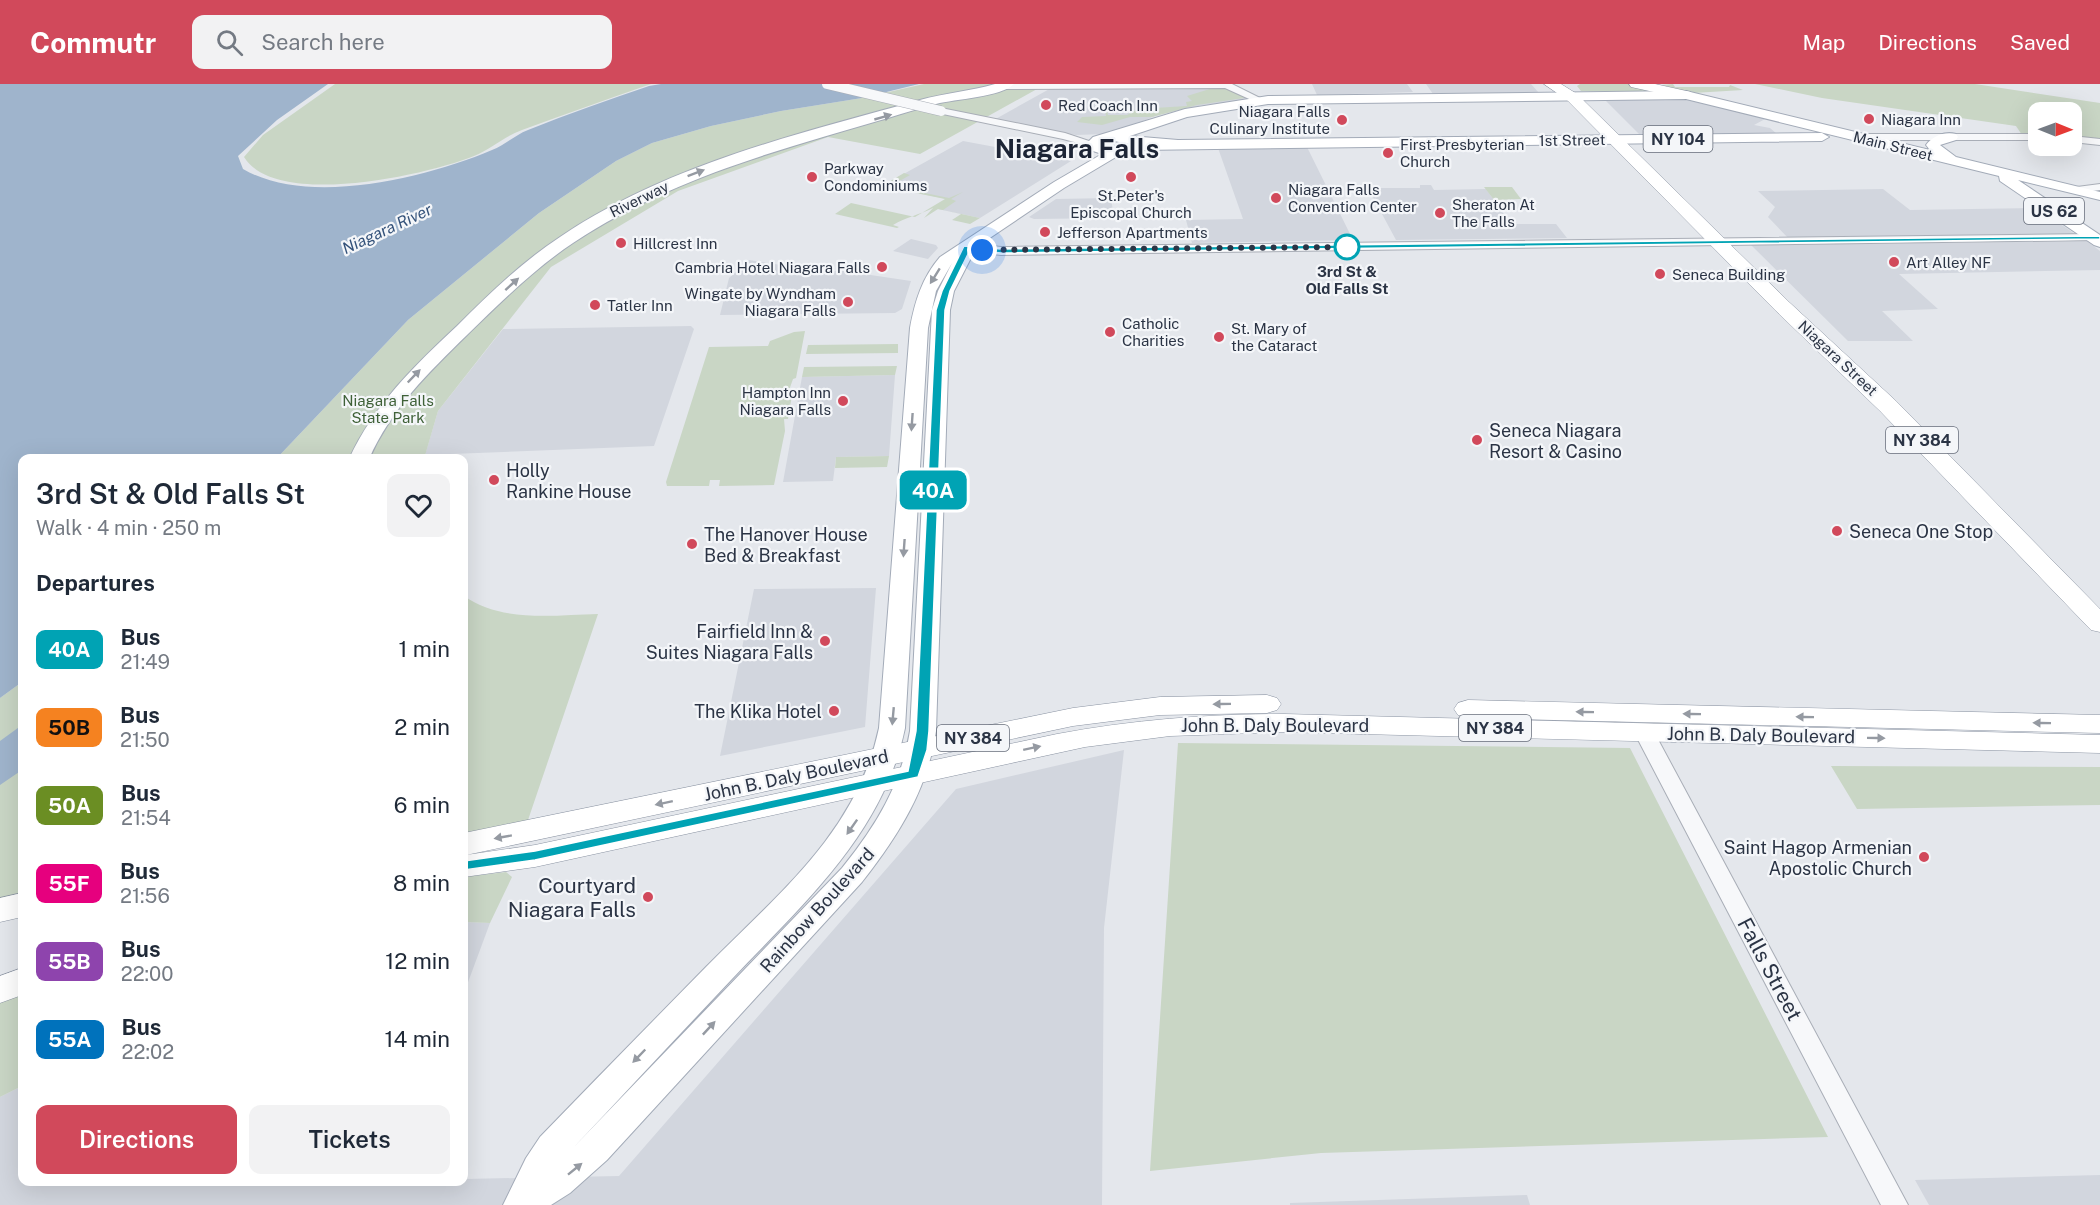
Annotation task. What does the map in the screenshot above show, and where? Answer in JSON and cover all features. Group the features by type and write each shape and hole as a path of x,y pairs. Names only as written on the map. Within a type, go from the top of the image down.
{"highway":[{"name":"Niagara Street","path":"1551,84 1573,87 1615,140 1916,434 2100,624"},
{"path":"1636,84 1686,95"},
{"path":"1651,84 1686,95"},
{"name":"John B. Daly Boulevard","path":"917,762 1102,712 1160,706 1221,704 2100,724"},
{"name":"John B. Daly Boulevard","path":"468,843 917,762 1094,736 1196,724 1264,723 2100,744"},
{"name":"John B. Daly Boulevard","path":"468,865 535,856 882,769"},
{"path":"0,910 18,906"}],"main road":[{"name":"Riverway","path":"361,454 377,422 417,373 531,267 596,221 662,187 747,154 881,118 929,102 1004,86"},
{"name":"Rainbow Boulevard","path":"523,1203 538,1168 552,1147 823,864 860,816 882,769 893,713 921,310 929,286 951,255 967,247 1080,172 1105,144 1144,126 1192,111 1261,101 1573,87 1686,95"},
{"name":"Main Street","path":"1686,95 2100,196"},
{"name":"Rainbow Boulevard","path":"1134,142 1144,126"},
{"name":"1st Street","path":"1105,144 1858,137"},
{"path":"1951,137 1936,141 1933,145 1940,153 1959,162"},
{"name":"US 62","path":"1992,170 2098,239"},
{"name":"Rainbow Boulevard","path":"523,1203 558,1182 587,1159 852,875 890,823 917,762 941,310 946,291 967,247"}],"street":[{"path":"827,84 941,111 1105,144"},
{"path":"1004,86 1227,85 1261,101"},
{"path":"1858,137 2028,137"},
{"path":"2082,141 2100,142"},
{"path":"2077,190 2100,188"},
{"path":"967,247 1001,251 2098,239"},
{"name":"Falls Street","path":"1644,732 1896,1205"}],"shaded area":[{"path":"1312,84 1407,84 1413,92 1317,95"},
{"path":"1426,84 1531,84 1539,93 1433,94"},
{"path":"1229,86 1250,100 1203,105 1157,115 1125,129 1104,134 1076,135 992,121 1053,87"},
{"path":"1604,99 1688,99 1767,118 1754,125 1770,128 1777,134 1640,135"},
{"path":"963,141 1071,161 980,218 938,209 952,200 882,186"},
{"name":"Niagara Falls Convention Center","path":"1307,147 1353,240 1192,243 1186,220 1243,219 1218,148"},
{"name":"Sheraton At The Falls","path":"1420,185 1431,185 1434,190 1486,189 1511,224 1556,224 1567,238 1396,240 1368,188 1420,188"},
{"path":"1883,189 1910,210 2037,208 2075,234 1788,238 1768,217 1775,207 1758,191"},
{"path":"1111,198 1114,218 1034,219 1029,217 1056,199"},
{"path":"911,239 936,245 938,248 928,259 893,251"},
{"path":"2087,241 2100,251 2100,270 1899,274 1938,309 1882,311 1913,341 1848,341 1751,245"},
{"path":"749,260 831,273 837,270 911,281 902,309 895,313 720,315 729,278"},
{"path":"691,326 694,329 654,446 425,454 438,411 503,329"},
{"path":"895,375 889,456 836,457 833,481 783,482 802,377"},
{"path":"876,588 865,727 720,756 754,589"},
{"path":"1124,750 1104,928 1102,1205 0,1205 0,1097 18,1088 18,1186 468,1186 468,1179 619,1176 956,789"},
{"path":"468,922 490,923 468,982"},
{"path":"2100,1175 2100,1205 1929,1205 1915,1180"},
{"path":"1527,1195 1530,1205 1290,1205 1290,1203"}],"green space":[{"path":"335,84 651,84 522,130 474,156 452,164 389,178 318,185 287,181 261,173 244,157 263,135"},
{"name":"Niagara Falls State Park","path":"924,84 1046,84 920,154 828,137 678,191 551,267 438,411 425,454 281,454 408,320 539,213 616,161 652,143 711,126 781,111 862,98"},
{"path":"1580,84 1631,84 1659,92 1581,91 1577,86"},
{"path":"1673,84 1675,87 1729,87 1730,85 1743,90 1693,93 1662,85"},
{"path":"1755,84 1975,84 2100,103 2100,140 2082,139 2082,102 2028,102 2028,135 2022,135 2016,126 1822,98"},
{"path":"1213,88 1227,88 1245,96 1152,117 1130,117 1102,125 1077,122 1082,117 1106,116 1104,106 1098,105 1119,108 1107,111 1108,115 1127,115 1138,109 1187,106 1186,102 1192,101 1187,96"},
{"path":"904,173 910,175 891,186 949,198 963,192 951,199 956,201 943,210 980,218 970,224 952,220 961,214 938,209 924,218 933,208 922,213 945,199 882,186"},
{"path":"1484,187 1512,187 1521,199 1494,200"},
{"path":"851,203 912,216 893,225 899,227 897,228 835,214"},
{"path":"805,331 796,378 793,379 788,393 792,395 788,419 784,419 785,431 774,485 719,486 720,480 710,480 709,486 667,486 666,482 709,347 768,346 770,341 794,332"},
{"path":"898,344 898,353 806,354 808,345"},
{"path":"897,366 895,375 802,377 804,367"},
{"path":"889,456 887,467 835,468 836,457"},
{"path":"468,598 479,605 512,614 546,616 598,614 527,823 468,833"},
{"path":"18,685 18,894 0,899 0,698"},
{"path":"1178,743 1630,748 1828,1137 1321,1153 1150,1171"},
{"path":"1831,766 2100,767 2100,805 1857,809"},
{"path":"506,872 512,877 490,923 468,922 468,877"},
{"path":"18,995 18,1088 0,1097 0,1002"}],"water":[{"name":"Niagara River","path":"0,84 328,84 277,120 238,156 243,169 270,180 300,186 333,187 367,184 434,170 497,148 528,130 649,86 661,84 919,84 862,98 781,111 711,126 652,143 616,161 539,213 408,320 281,454 18,454 18,685 0,698"},
{"path":"18,728 18,773 0,785 0,741"}],"bus line":[{"name":"40A","path":"468,865 535,856 914,774 922,731 939,329 946,291 967,247 1001,251 2100,238"}],"place":[{"name":"Red Coach Inn","path":"1046,105"},
{"name":"Niagara Inn","path":"1869,119"},
{"name":"Niagara Falls Culinary Institute","path":"1342,120"},
{"name":"First Presbyterian Church","path":"1388,153"},
{"name":"Parkway Condominiums","path":"812,177"},
{"name":"St.Peter's Episcopal Church","path":"1131,177"},
{"name":"Niagara Falls Convention Center","path":"1276,198"},
{"name":"Sheraton At The Falls","path":"1440,213"},
{"name":"Jefferson Apartments","path":"1045,232"},
{"name":"Hillcrest Inn","path":"621,243"},
{"name":"3rd St & Old Falls St","path":"1347,247"},
{"name":"Art Alley NF","path":"1894,262"},
{"name":"Cambria Hotel Niagara Falls","path":"882,267"},
{"name":"Seneca Building","path":"1660,274"},
{"name":"Wingate by Wyndham Niagara Falls","path":"848,302"},
{"name":"Tatler Inn","path":"595,305"},
{"name":"Catholic Charities","path":"1110,332"},
{"name":"St. Mary of the Cataract","path":"1219,337"},
{"name":"Hampton Inn Niagara Falls","path":"843,401"},
{"name":"Seneca Niagara Resort & Casino","path":"1477,440"},
{"name":"Holly Rankine House","path":"494,480"},
{"name":"Seneca One Stop","path":"1837,531"},
{"name":"The Hanover House Bed & Breakfast","path":"692,544"},
{"name":"Fairfield Inn & Suites Niagara Falls","path":"825,641"},
{"name":"The Klika Hotel","path":"834,711"},
{"name":"Saint Hagop Armenian Apostolic Church","path":"1924,857"},
{"name":"Courtyard Niagara Falls","path":"648,897"}],"district":[{"name":"Niagara Falls","path":"1077,148"}],"route":[{"path":"982,250 1349,247 1347,247"}]}
